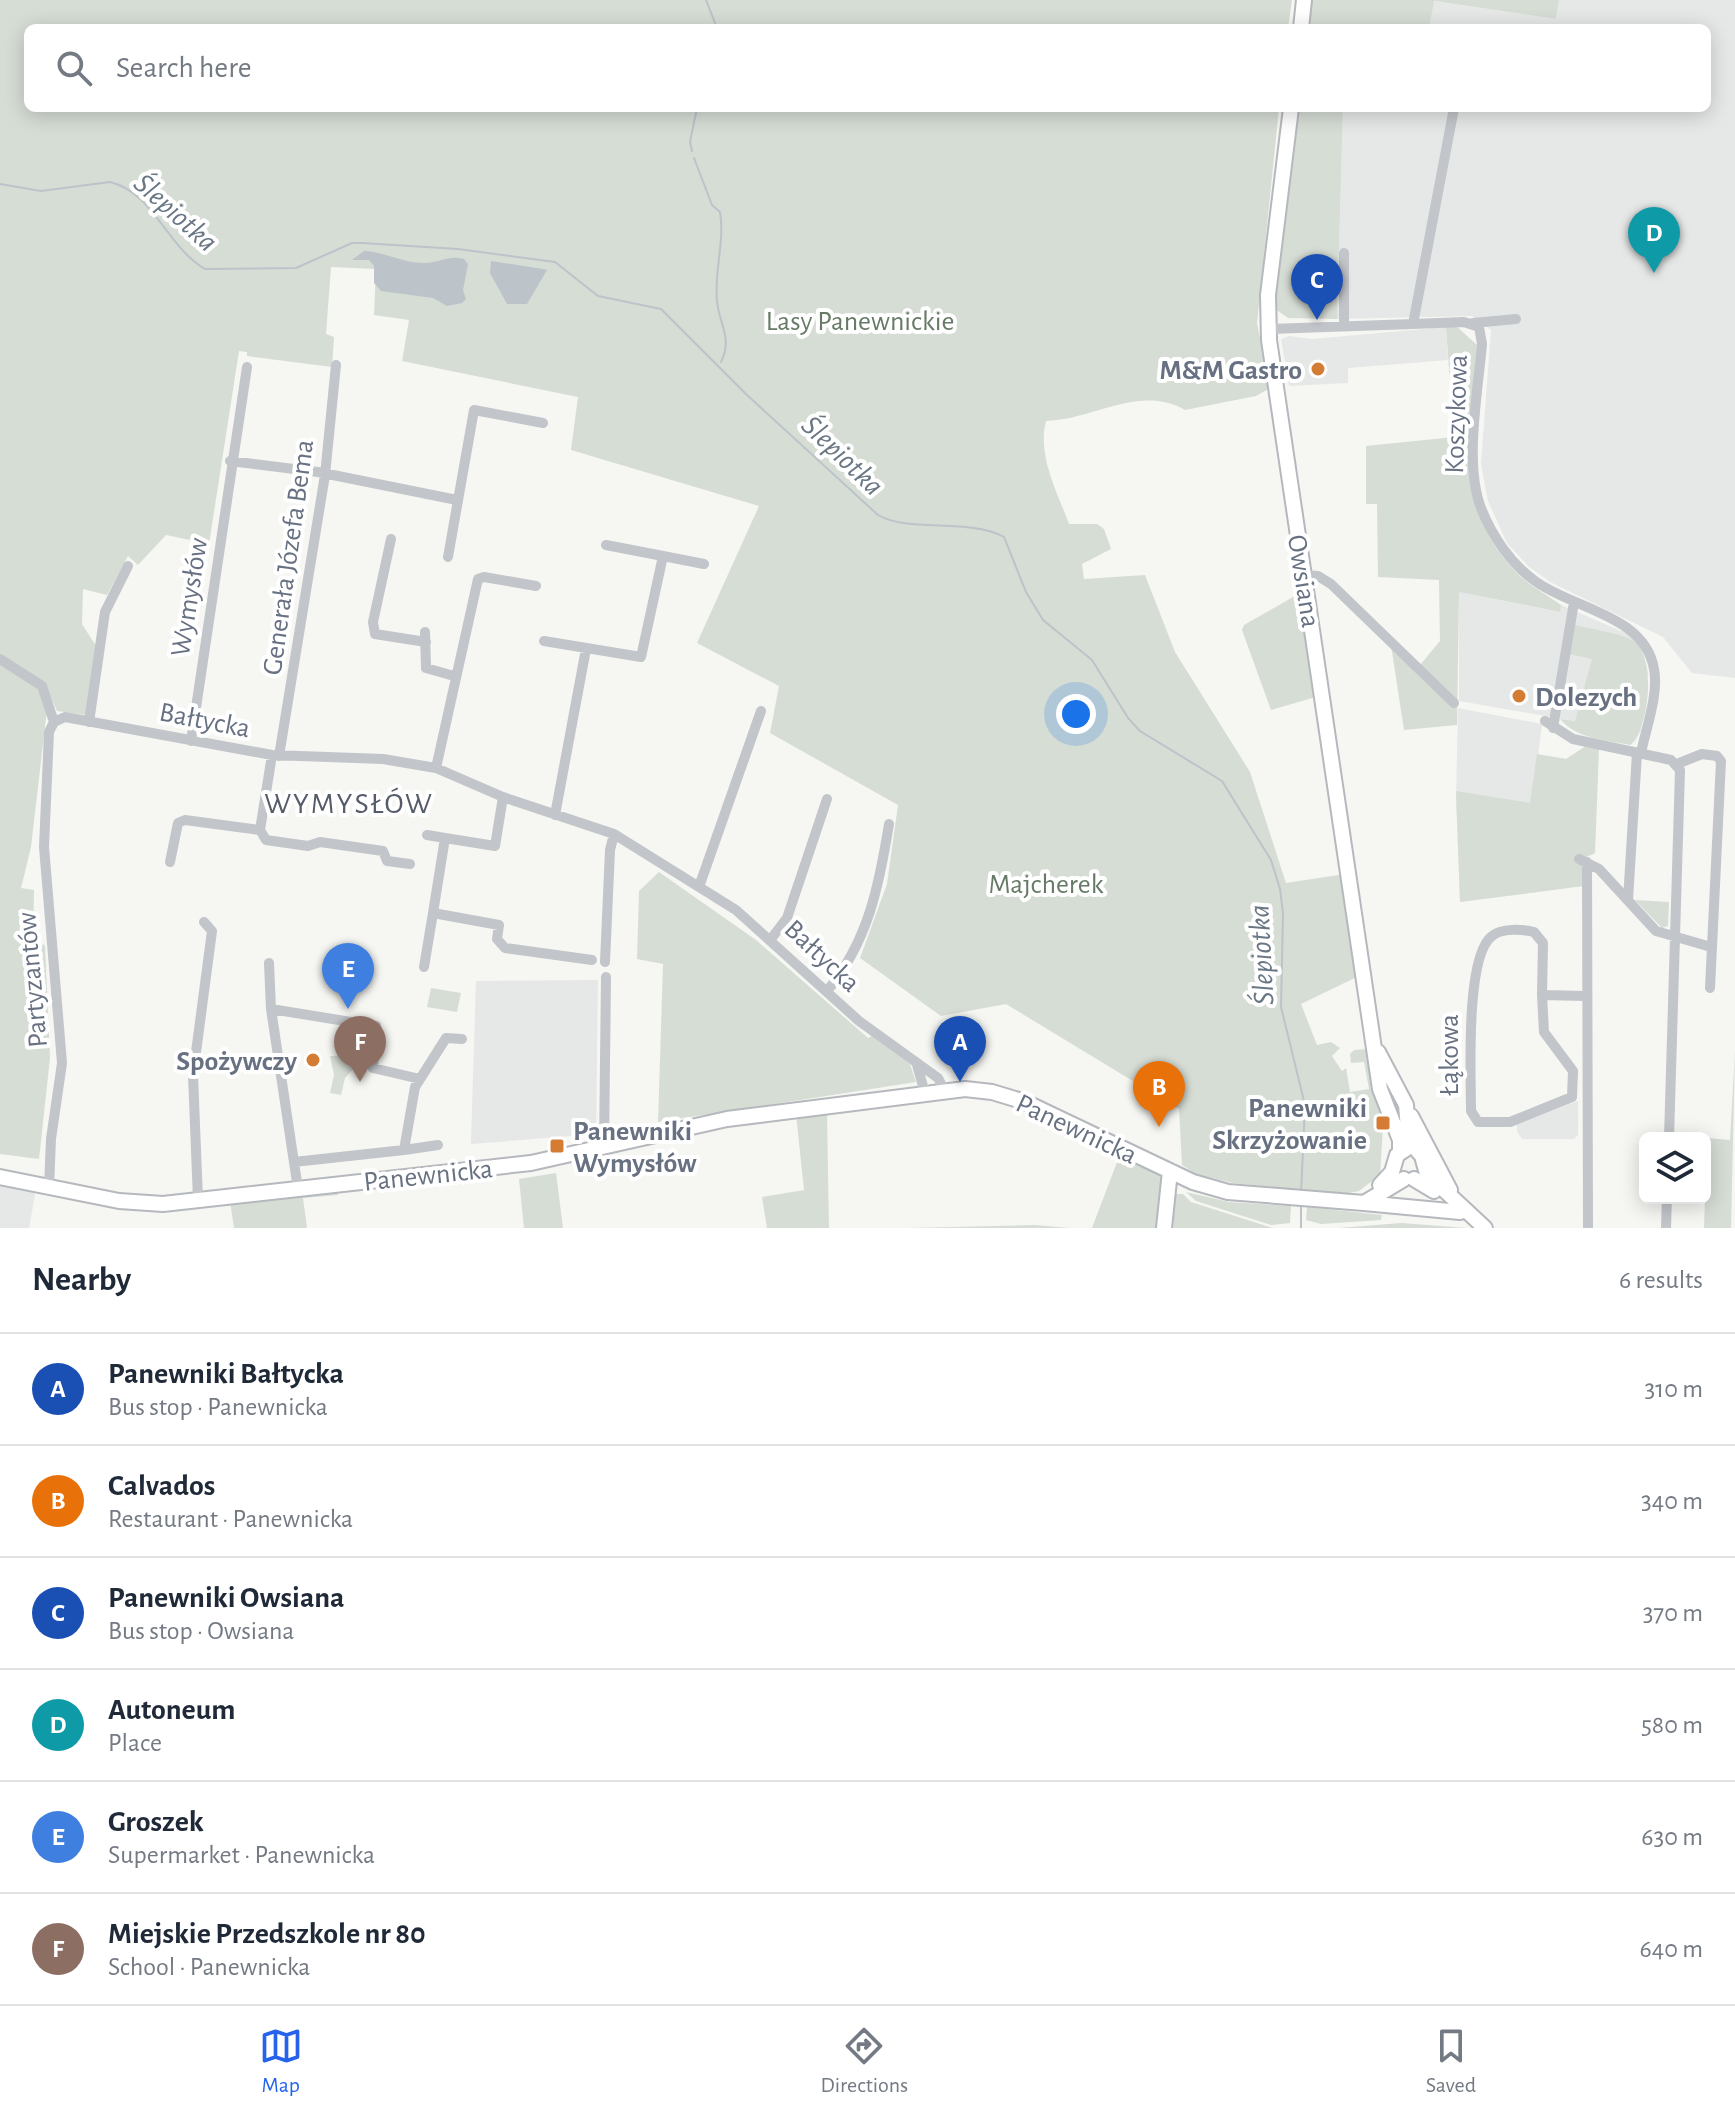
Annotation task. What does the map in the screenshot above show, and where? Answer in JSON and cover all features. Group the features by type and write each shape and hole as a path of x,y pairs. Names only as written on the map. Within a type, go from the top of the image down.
{"street":[{"path":"1301,24 1304,0"},
{"name":"Owsiana","path":"1290,112 1269,283 1267,329 1378,1052 1400,1140 1407,1151"},
{"path":"1413,324 1453,112"},
{"path":"1344,253 1344,326"},
{"path":"1267,329 1476,325 1516,319"},
{"name":"Koszykowa","path":"1476,325 1482,344 1474,460 1480,505 1489,526 1517,566 1546,589 1625,626 1651,657 1654,682 1639,753 1628,900"},
{"name":"Generała Józefa Bema","path":"260,830 276,756 325,475 336,365"},
{"name":"Wymysłów","path":"191,741 221,544 230,461 247,367"},
{"path":"448,557 474,410 543,423"},
{"path":"230,461 457,500"},
{"path":"391,539 373,622 375,634 426,637 421,678"},
{"path":"606,545 704,564"},
{"path":"544,641 641,657 663,556"},
{"path":"89,722 105,612 128,566"},
{"path":"1304,575 1318,576 1331,584 1454,703"},
{"path":"423,664 426,668 459,675 478,579 484,577 536,586"},
{"path":"1574,602 1549,725 1573,739 1677,764 1702,754 1720,758 1710,988"},
{"path":"555,815 586,649"},
{"path":"0,659 42,686 54,722"},
{"path":"436,768 454,676"},
{"path":"700,884 761,711"},
{"name":"Bałtycka","path":"54,722 65,717 276,756 383,759 436,768 503,797 614,834 700,884 771,939 875,1034 941,1081 945,1091"},
{"name":"Partyzantów","path":"49,1188 51,1139 62,1063 44,847 49,732 54,722"},
{"path":"1669,1132 1680,770 1677,764"},
{"path":"427,835 495,846 503,797"},
{"path":"771,939 787,918 827,799"},
{"path":"170,862 178,823 185,820 260,830 266,840 277,843 308,846 320,842 383,851 387,861 410,864"},
{"path":"827,991 855,953 863,935 880,884 889,824"},
{"path":"605,962 610,850 614,834"},
{"path":"424,967 445,838"},
{"path":"1588,1228 1583,860 1599,869 1656,931 1711,947"},
{"path":"433,913 499,925 497,939 505,948 592,960"},
{"path":"198,1200 193,1075 212,931 204,922"},
{"name":"Łąkowa","path":"1526,930 1539,936 1543,943 1542,995 1544,1032 1573,1071 1572,1097 1510,1122 1478,1122 1471,1111 1472,998 1485,946 1491,936 1526,930"},
{"path":"269,963 271,1009 298,1189"},
{"path":"604,1148 606,977"},
{"path":"1542,995 1586,996"},
{"path":"271,1009 376,1026 373,1068 420,1079"},
{"name":"Panewnicka","path":"404,1150 415,1087 446,1038 462,1039"},
{"path":"916,1063 925,1093"},
{"name":"Owsiana","path":"1385,1077 1407,1109 1407,1151"},
{"name":"Panewnicka","path":"0,1177 126,1203 198,1200 531,1163 727,1119 977,1089 1016,1099 1200,1185 1228,1192 1458,1206"},
{"path":"1407,1109 1458,1206"},
{"name":"Panewnicka","path":"294,1162 438,1145"},
{"path":"1360,1202 1409,1173 1422,1156 1407,1151 1409,1173"},
{"path":"1164,1228 1170,1171"},
{"path":"1409,1173 1479,1223"},
{"path":"1666,1228 1667,1204"}],"shaded area":[{"path":"1559,0 1735,0 1735,678 1692,673 1663,637 1550,582 1528,566 1507,543 1488,501 1481,464 1491,330 1472,316 1337,319 1343,112 1711,112 1711,24 1430,24 1433,1 1556,19"},
{"path":"364,251 419,263 464,259 468,264 463,290 466,299 447,306 433,298 381,291 374,283 374,266 369,260 352,260"},
{"path":"491,261 547,270 527,304 507,304 490,273"},
{"path":"1446,327 1448,360 1348,368 1348,383 1289,386 1281,339 1289,336 1312,339"},
{"path":"1459,592 1559,612 1561,605 1630,635 1642,653 1648,672 1641,731 1635,741 1630,745 1585,723 1459,701"},
{"path":"1458,708 1542,724 1538,755 1566,759 1586,746 1595,853 1586,857 1583,886 1460,902 1456,798"},
{"path":"598,980 596,1134 471,1144 476,981"},
{"path":"1578,1101 1578,1135 1574,1139 1522,1139 1517,1131 1517,1124"},
{"path":"0,1180 28,1186 35,1195 29,1228 0,1228"}],"green space":[{"name":"Lasy Panewnickie","path":"0,0 1292,0 1289,24 24,24 24,112 1279,112 1257,323 1270,388 1256,396 1185,410 1168,403 1134,402 1046,421 1044,447 1069,524 1097,524 1104,529 1111,549 1082,564 1084,579 1145,575 1175,652 1250,772 1286,883 1345,874 1361,975 1301,1004 1317,1045 1331,1042 1340,1048 1332,1056 1342,1071 1346,1068 1350,1092 1369,1089 1364,1062 1351,1063 1350,1054 1354,1050 1367,1049 1383,1127 1380,1175 1359,1191 1343,1194 1233,1183 1196,1174 1182,1165 1179,1109 1006,1004 941,1016 860,958 887,884 898,805 770,733 779,686 697,643 759,506 571,450 578,397 402,361 409,320 374,315 376,269 331,267 326,334 334,337 332,367 247,356 247,352 239,351 209,544 166,535 138,565 128,556 107,595 83,589 82,624 96,646 86,715 57,711 45,684 0,654"},
{"path":"1308,0 1559,0 1556,19 1434,1 1430,24 1305,24"},
{"path":"1296,112 1343,112 1337,319 1288,318 1274,308"},
{"path":"1455,325 1477,345 1470,465 1482,520 1495,547 1516,572 1561,605 1560,612 1459,592 1457,725 1404,730 1391,645 1420,665 1440,641 1439,580 1378,577 1377,504 1366,504 1366,446 1454,437 1446,327"},
{"path":"1300,593 1319,696 1271,710 1242,630 1244,625"},
{"path":"1574,625 1629,638 1641,650 1646,662 1648,694 1642,725 1630,745 1583,735 1560,719 1575,721 1592,659 1569,654"},
{"path":"0,663 39,689 48,701 31,847 21,888 34,890 33,943 45,945 50,1058 39,1159 0,1154"},
{"path":"1586,746 1599,749 1595,853 1586,857 1583,886 1460,902 1456,791 1530,803 1537,754 1566,759"},
{"path":"659,872 756,940 868,1038 872,1036 910,1064 916,1082 658,1122 663,964 637,959 639,891"},
{"path":"1635,900 1669,902 1668,926 1662,928"},
{"path":"431,988 461,993 457,1012 427,1007"},
{"path":"339,1043 349,1045 347,1058 355,1061 356,1066 345,1078 341,1095 330,1093 334,1075 330,1056 337,1056"},
{"path":"1735,1051 1731,1228 1704,1228 1705,1204 1711,1204 1711,1138 1730,1140"},
{"path":"827,1112 829,1228 767,1228 762,1197 804,1190 796,1114"},
{"path":"1119,1157 1133,1162 1135,1159 1161,1174 1157,1228 1092,1228"},
{"path":"556,1173 563,1228 524,1228 519,1179"},
{"path":"337,1191 338,1195 303,1198 307,1228 234,1228 230,1201"},
{"path":"1186,1192 1229,1202 1291,1206 1290,1223 1271,1225 1196,1201"},
{"path":"1176,1194 1183,1194 1191,1202 1273,1228 1172,1228"},
{"path":"1307,1207 1382,1215 1381,1220 1321,1224 1306,1220"},
{"path":"1401,1223 1467,1228 1339,1228"},
{"path":"1035,1225 1070,1228 907,1228"}],"waterway":[{"path":"706,0 715,24"},
{"path":"692,151 690,142 696,112"},
{"path":"694,158 712,205 720,212 716,290 726,346 721,362"},
{"name":"Ślepiotka","path":"0,184 41,191 110,182 125,188 149,208 192,260 205,269 296,268 352,243 458,249 555,262 598,296 661,309 747,395 878,515 906,523 974,528 1004,537 1026,592 1043,620 1092,660 1128,718 1140,731 1222,781 1271,860 1283,913 1281,1007 1305,1105 1301,1194"},
{"name":"Ślepiotka","path":"1301,1204 1301,1228"}],"place":[{"name":"Autoneum","path":"1654,273"},
{"name":"Panewniki Owsiana","path":"1317,320"},
{"name":"M&M Gastro","path":"1318,369"},
{"name":"Dolezych","path":"1519,696"},
{"name":"Groszek","path":"348,1009"},
{"name":"Spożywczy","path":"313,1060"},
{"name":"Miejskie Przedszkole nr 80","path":"360,1082"},
{"name":"Panewniki Bałtycka","path":"960,1082"},
{"name":"Panewniki Skrzyżowanie","path":"1383,1123"},
{"name":"Calvados","path":"1159,1127"},
{"name":"Panewniki Wymysłów","path":"557,1146"}],"district":[{"name":"WYMYSŁÓW","path":"349,803"}],"park label":[{"name":"Majcherek","path":"1046,883"}]}
